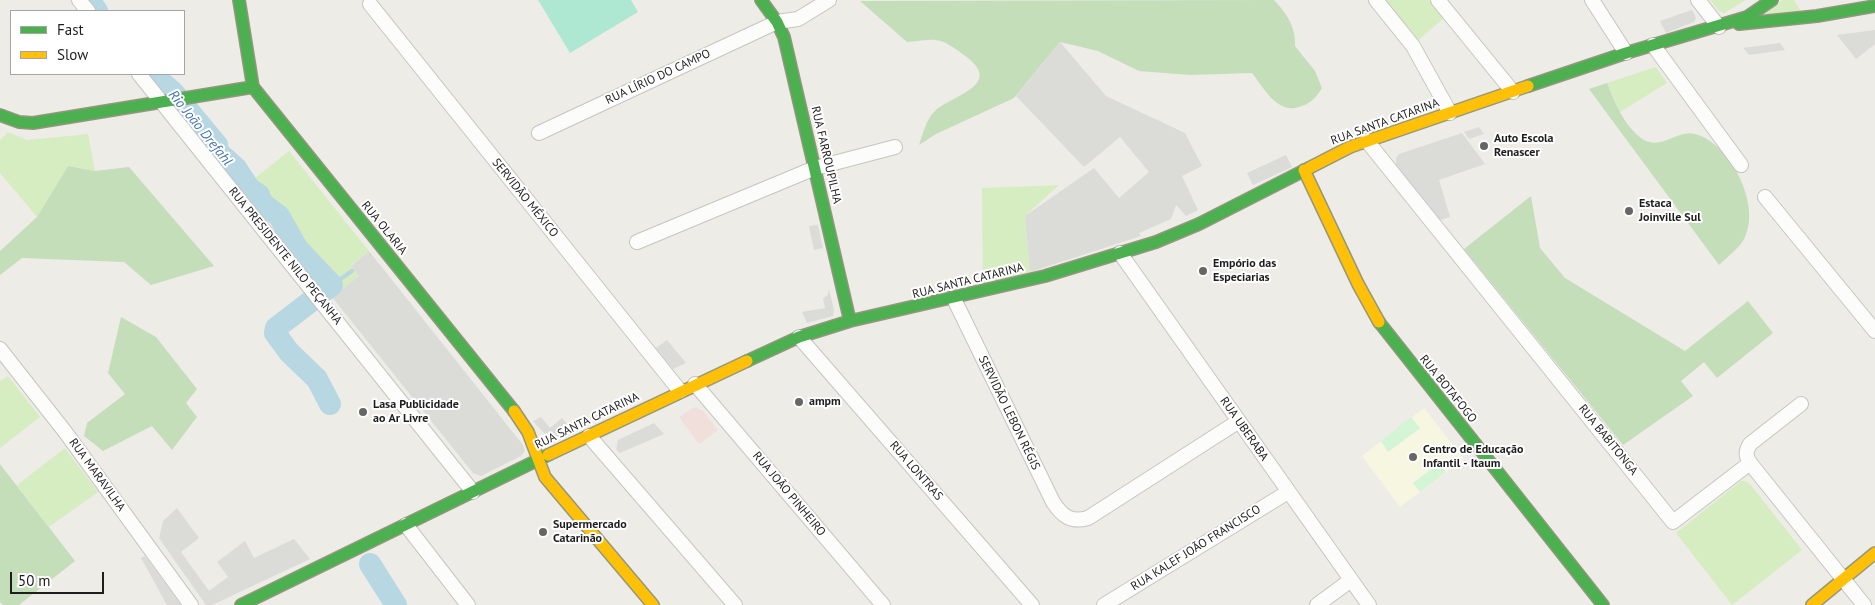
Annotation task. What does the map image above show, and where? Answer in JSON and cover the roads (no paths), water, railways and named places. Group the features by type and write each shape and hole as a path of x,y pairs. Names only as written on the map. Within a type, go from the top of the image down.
{"main road":[{"name":"RUA OLARIA","path":"239,0 253,87 525,426 534,441 538,460 545,477 653,605"},
{"name":"RUA FARROUPILHA","path":"762,0 777,22 784,37 850,321"},
{"name":"RUA SANTA CATARINA","path":"241,605 680,391 800,337 850,321 1045,276 1183,232 1350,147 1626,53 1719,27 1747,17 1772,0"},
{"name":"RUA SANTA CATARINA","path":"1719,27 1814,11 1875,6"},
{"path":"0,115 19,122 33,123 253,87"},
{"name":"RUA BOTAFOGO","path":"1304,170 1358,284 1384,331 1603,605"},
{"path":"1812,605 1875,552"}],"street":[{"path":"78,0 87,10"},
{"name":"RUA LÍRIO DO CAMPO","path":"539,133 777,22 798,19 829,0"},
{"path":"1376,0 1413,46 1450,113"},
{"path":"1438,0 1513,92"},
{"path":"1592,0 1626,53"},
{"path":"1698,0 1719,27"},
{"name":"SERVIDÃO MÉXICO","path":"370,4 680,391"},
{"path":"1653,45 1741,165"},
{"name":"RUA PRESIDENTE NILO PEÇANHA","path":"140,75 168,101 316,296 473,492"},
{"name":"RUA BABITONGA","path":"1367,141 1673,522 1750,463"},
{"path":"637,242 815,168 895,147"},
{"path":"1764,197 1875,331"},
{"name":"RUA UBERABA","path":"1120,253 1368,605"},
{"name":"SERVIDÃO LEBON RÉGIS","path":"954,298 1053,502 1065,517 1073,520 1088,518 1239,421"},
{"name":"RUA LONTRAS","path":"800,337 1032,605"},
{"name":"RUA MARAVILHA","path":"0,349 66,432 191,605"},
{"name":"RUA JOÃO PINHEIRO","path":"695,384 883,605"},
{"path":"1800,404 1750,444 1746,456 1864,605"},
{"path":"589,436 734,605"},
{"name":"RUA KALEF JOÃO FRANCISCO","path":"1104,605 1288,492"},
{"path":"406,525 468,605"},
{"path":"1317,605 1351,580"}],"waterway":[{"name":"Rio João Drefahl","path":"89,0 96,10"},
{"name":"Rio João Drefahl","path":"153,75 173,92 217,145 218,152 236,168 250,189 259,195 262,203 279,216 297,248 332,285 276,328 275,333 289,352 317,379 330,404"},
{"path":"332,285 352,271"},
{"name":"Rio João Drefahl","path":"370,564 396,605"}],"place":[{"name":"Auto Escola Renascer","path":"1484,146"},
{"name":"Estaca Joinville Sul","path":"1629,211"},
{"name":"Empório das Especiarias","path":"1203,271"},
{"name":"ampm","path":"799,402"},
{"name":"Lasa Publicidade ao Ar Livre","path":"363,412"},
{"name":"Centro de Educação Infantil - Itaum","path":"1413,457"},
{"name":"Supermercado Catarinão","path":"543,532"}]}
